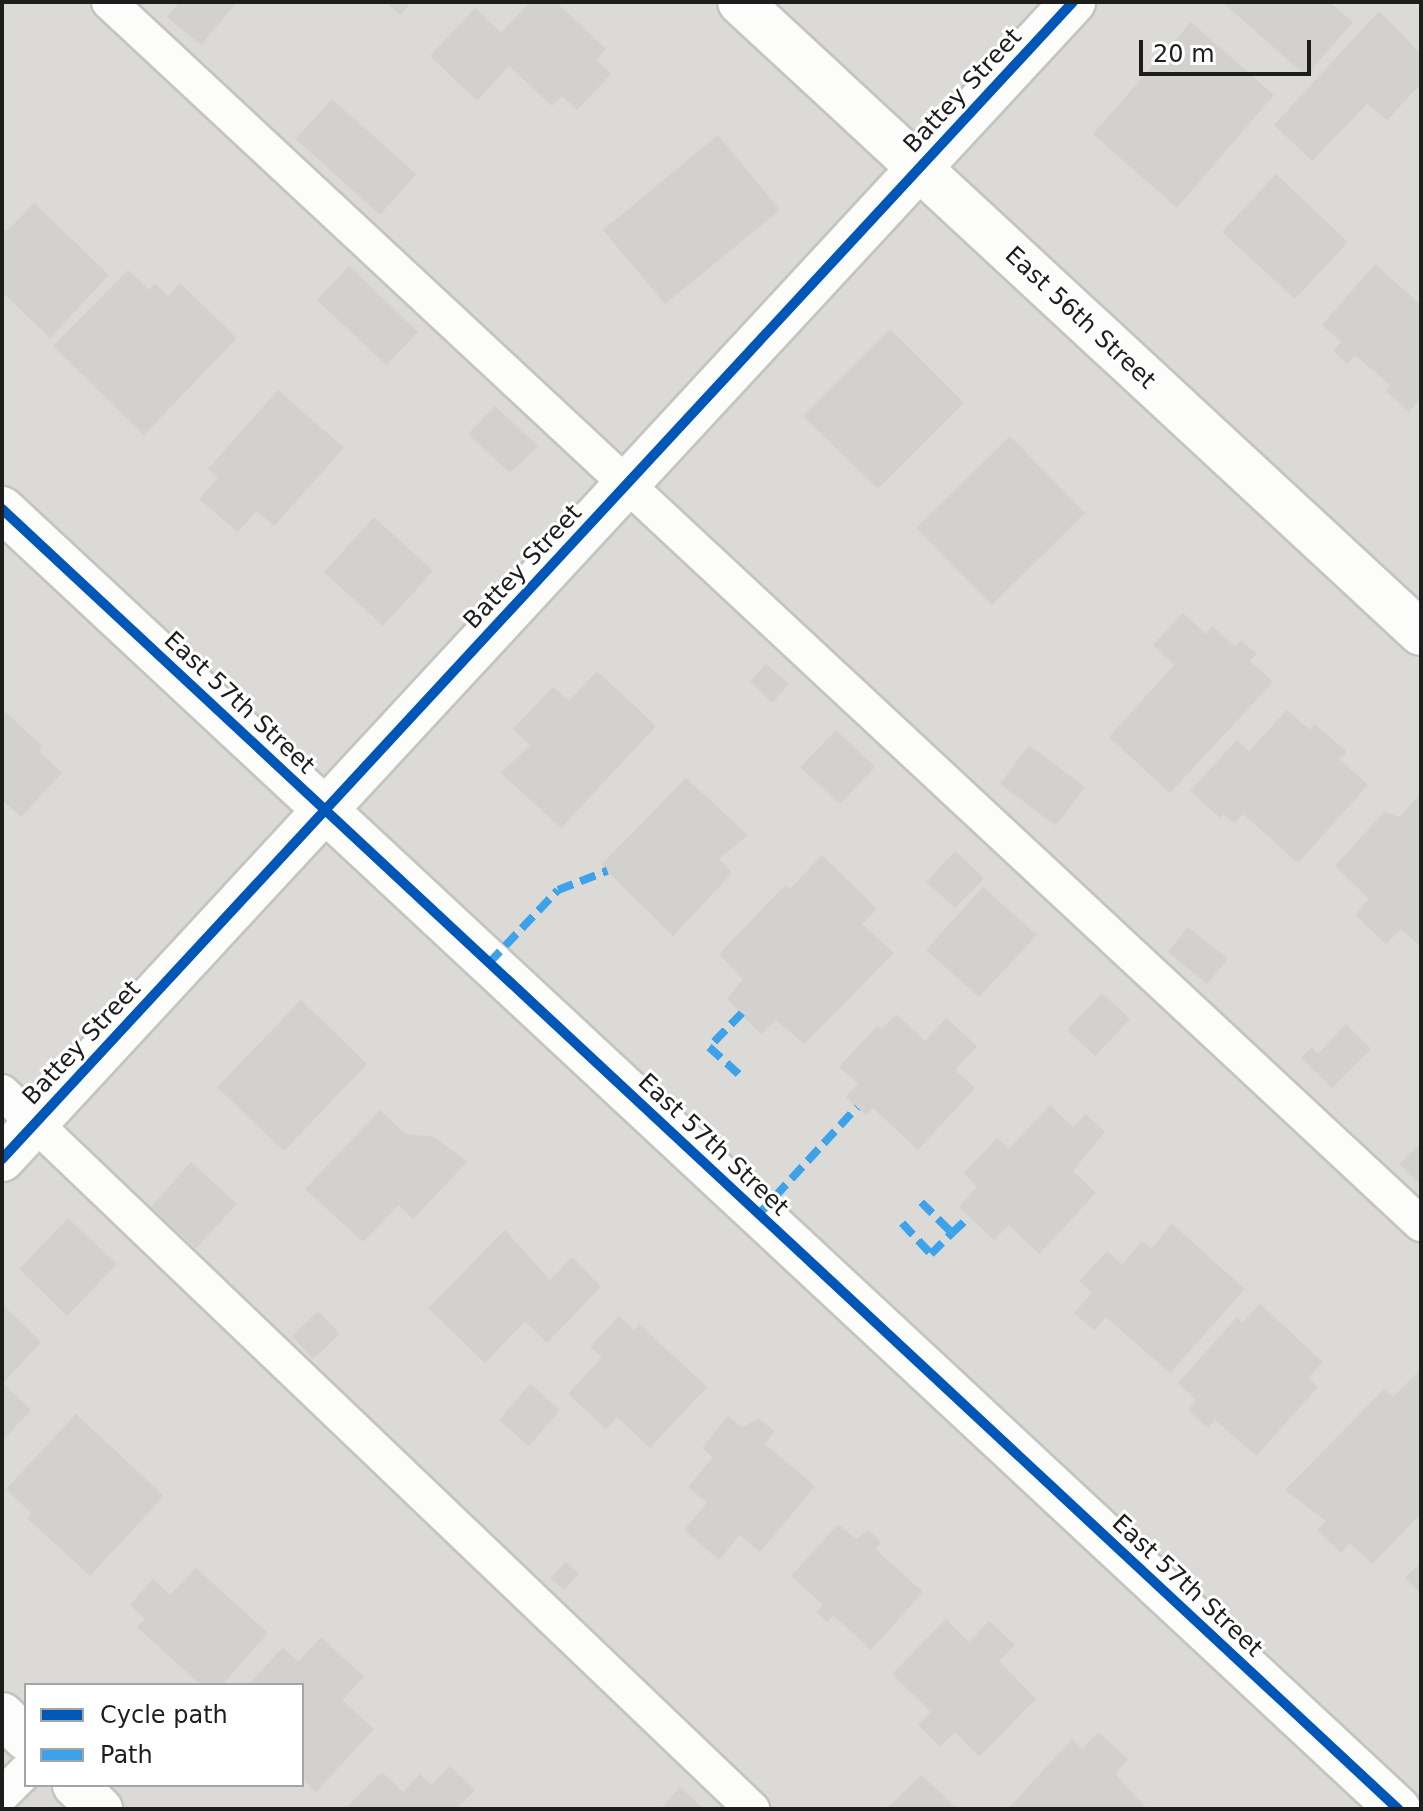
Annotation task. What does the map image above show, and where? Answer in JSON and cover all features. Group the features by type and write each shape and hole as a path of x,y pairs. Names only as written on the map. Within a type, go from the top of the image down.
{"street":[{"name":"East 56th Street","path":"740,2 1421,633"},
{"name":"Battey Street","path":"2,1159 1073,2"},
{"name":"East 57th Street","path":"2,509 1398,1809"},
{"path":"2,1715 24,1736"},
{"path":"77,1787 100,1809"}],"lane":[{"path":"109,2 1421,1224"},
{"path":"2,1092 752,1809"},
{"path":"2,1795 24,1773"}],"shaded area":[{"path":"2,2 1421,2 1421,1809 2,1809"}],"building":[{"path":"180,2 237,2 201,45 167,17"},
{"path":"386,2 412,2 400,15"},
{"path":"530,2 556,2 606,49 596,60 611,74 577,110 562,96 552,106 509,66 477,101 430,56 475,8 501,33"},
{"path":"1222,2 1329,2 1353,22 1306,76"},
{"path":"1379,11 1421,54 1421,84 1387,120 1367,104 1312,161 1274,125"},
{"path":"1191,22 1274,95 1177,208 1093,134"},
{"path":"332,99 416,174 380,215 296,139"},
{"path":"718,135 780,210 665,304 603,230"},
{"path":"1276,174 1348,242 1295,299 1222,232"},
{"path":"34,203 109,275 50,338 2,292 2,226 7,231"},
{"path":"1375,264 1421,305 1421,398 1409,412 1386,391 1391,386 1355,355 1347,364 1333,351 1341,342 1322,325"},
{"path":"349,266 418,332 386,365 317,300"},
{"path":"128,270 149,290 155,283 168,296 180,283 237,338 144,435 53,346"},
{"path":"890,329 964,403 878,489 803,416"},
{"path":"278,390 344,448 274,526 257,511 238,532 199,499 218,478 208,469"},
{"path":"495,406 538,446 510,473 468,434"},
{"path":"1010,436 1085,513 992,605 916,528"},
{"path":"374,517 433,571 383,626 324,572"},
{"path":"1183,613 1206,634 1212,626 1235,647 1241,640 1257,654 1250,661 1273,682 1170,793 1109,737 1174,665 1153,645"},
{"path":"766,664 789,684 772,703 750,681"},
{"path":"597,671 656,726 561,828 501,773 530,745 513,729 553,687 569,701"},
{"path":"2,709 42,746 39,751 62,773 21,817 2,800"},
{"path":"1287,710 1310,730 1315,724 1347,752 1339,759 1368,785 1298,863 1243,814 1234,823 1223,814 1220,818 1190,791 1237,740 1249,751"},
{"path":"836,730 875,767 840,804 800,767"},
{"path":"1029,745 1085,787 1056,826 1000,784"},
{"path":"686,778 748,835 719,859 732,873 673,936 601,865"},
{"path":"1421,793 1421,947 1401,929 1386,944 1355,915 1369,899 1335,866 1384,812 1400,817"},
{"path":"955,851 984,878 955,908 926,882"},
{"path":"822,855 877,909 862,924 894,953 804,1044 776,1020 761,1034 727,999 743,979 719,954 785,885 790,889"},
{"path":"983,887 1037,935 979,997 926,950"},
{"path":"1188,927 1228,959 1207,984 1168,952"},
{"path":"1102,993 1130,1019 1095,1056 1067,1030"},
{"path":"301,1000 367,1064 284,1151 217,1087"},
{"path":"896,1014 925,1041 946,1018 977,1046 955,1070 975,1088 918,1150 873,1108 866,1116 846,1097 858,1083 839,1067 878,1025 882,1029"},
{"path":"1346,1024 1371,1049 1332,1088 1301,1058 1312,1047 1318,1054"},
{"path":"1050,1105 1073,1127 1086,1114 1105,1132 1073,1171 1096,1193 1039,1254 1009,1225 994,1240 959,1207 977,1187 964,1173 997,1138 1009,1149"},
{"path":"380,1110 405,1134 434,1137 467,1162 413,1219 399,1205 363,1242 305,1189"},
{"path":"1421,1143 1421,1185 1399,1164"},
{"path":"191,1162 237,1204 196,1248 151,1207"},
{"path":"68,1218 117,1264 67,1316 19,1269"},
{"path":"1172,1224 1245,1289 1170,1373 1106,1317 1094,1330 1074,1313 1092,1293 1079,1281 1107,1251 1122,1265 1142,1241 1151,1249"},
{"path":"505,1230 550,1280 572,1257 601,1287 547,1343 525,1321 485,1363 428,1308"},
{"path":"2,1304 41,1342 3,1383 31,1410 2,1441"},
{"path":"1260,1304 1323,1362 1308,1378 1318,1387 1256,1456 1215,1420 1208,1428 1188,1410 1196,1400 1178,1383 1237,1317 1242,1323"},
{"path":"318,1311 340,1334 313,1359 292,1336"},
{"path":"619,1316 634,1330 639,1324 707,1387 650,1448 617,1417 606,1429 568,1394 602,1357 590,1347"},
{"path":"1421,1369 1421,1514 1372,1564 1350,1543 1341,1553 1317,1530 1326,1521 1285,1490 1384,1389 1393,1397"},
{"path":"530,1384 560,1410 529,1446 499,1420"},
{"path":"76,1414 164,1496 90,1576 27,1518 31,1513 6,1489"},
{"path":"728,1416 742,1428 758,1418 774,1431 765,1444 815,1486 760,1552 740,1535 719,1560 684,1530 707,1503 688,1487 713,1457 702,1448"},
{"path":"838,1524 856,1539 869,1530 881,1542 875,1549 923,1592 871,1650 833,1615 827,1622 816,1612 823,1605 791,1576"},
{"path":"566,1562 579,1574 564,1590 550,1578"},
{"path":"1421,1562 1421,1594 1405,1578"},
{"path":"196,1568 268,1633 224,1683 199,1683 137,1627 145,1619 130,1605 153,1579 170,1595"},
{"path":"946,1619 969,1642 989,1621 1015,1645 999,1661 1036,1699 979,1757 955,1732 940,1747 918,1725 931,1712 892,1674"},
{"path":"321,1637 364,1677 342,1700 374,1729 316,1792 304,1781 304,1683 250,1683 283,1647 298,1662"},
{"path":"1098,1732 1128,1759 1115,1774 1147,1809 1008,1809 1072,1739 1082,1749"},
{"path":"450,1766 475,1790 456,1809 345,1809 382,1772 403,1792 420,1774 431,1785"},
{"path":"921,1775 958,1809 886,1809"},
{"path":"680,1787 704,1809 660,1809"}],"marked path":[{"path":"489,963 558,890 607,871"},
{"path":"742,1013 709,1047 744,1079"},
{"path":"759,1214 857,1107"},
{"path":"921,1202 952,1233 969,1217"},
{"path":"902,1223 931,1254 952,1233"}],"cycle path":[{"path":"2,1159 1073,2"},
{"path":"2,509 1398,1809"}]}
